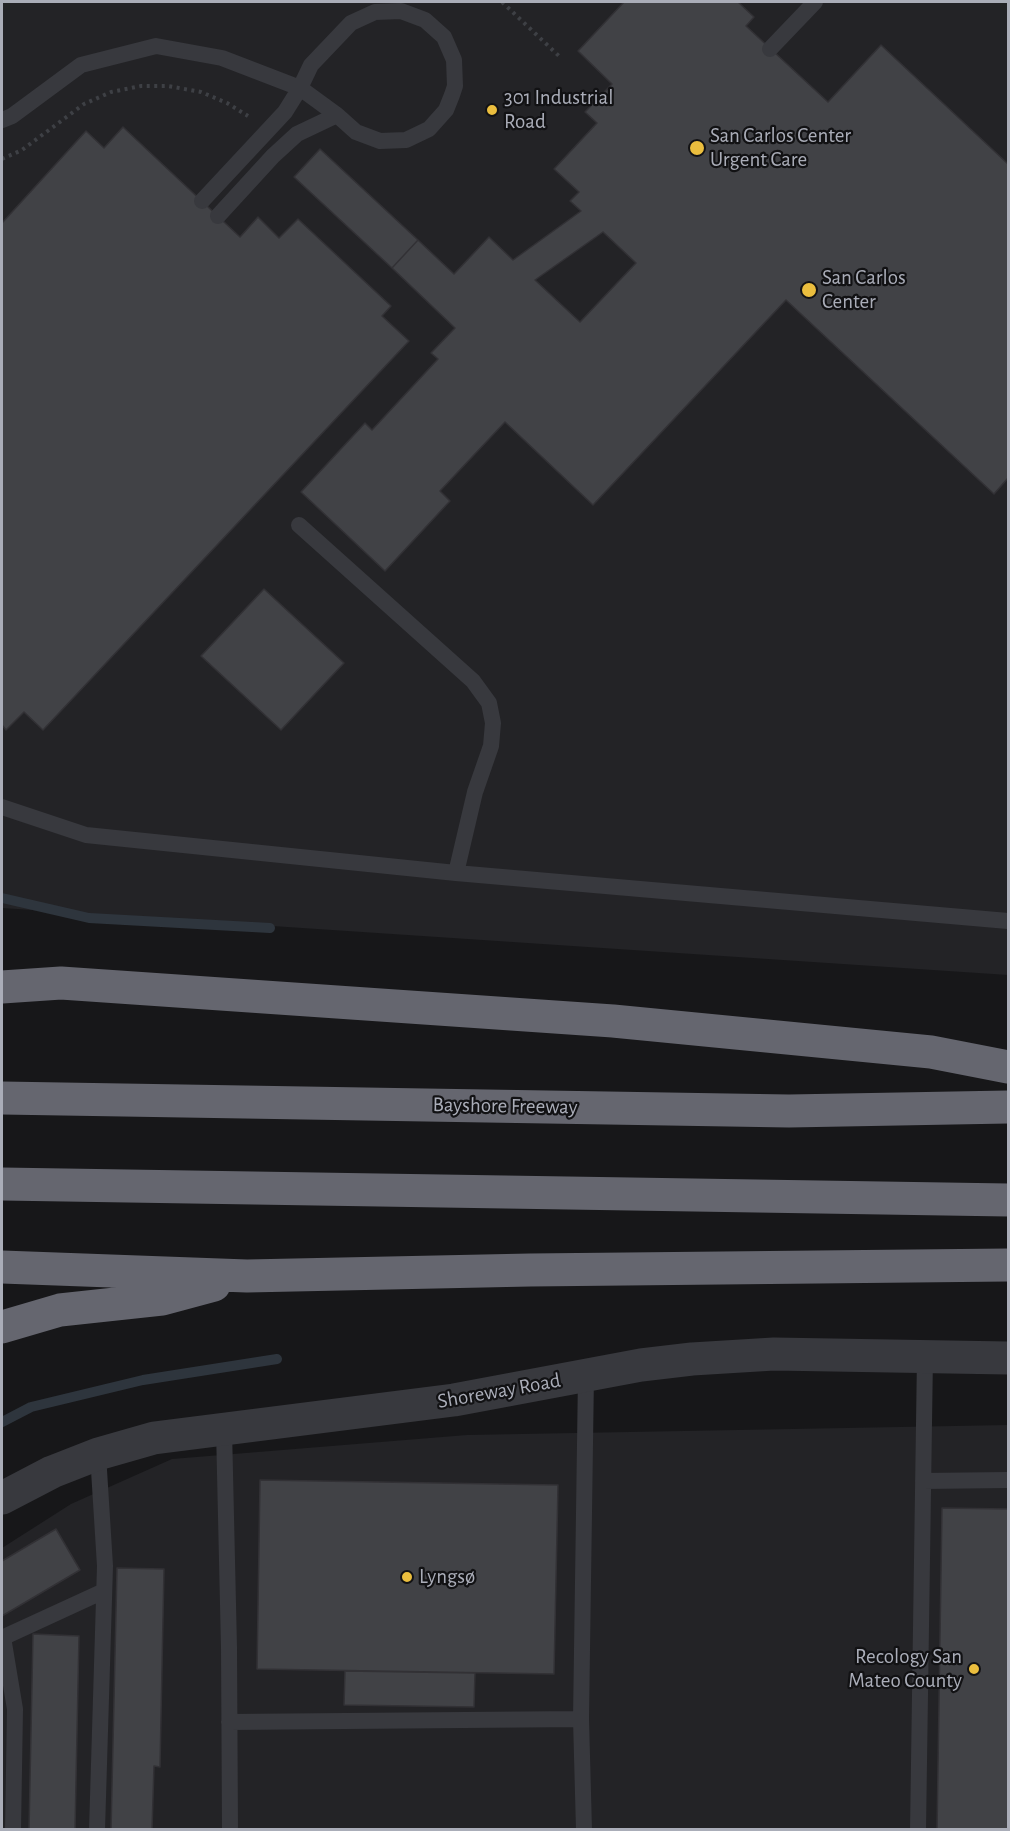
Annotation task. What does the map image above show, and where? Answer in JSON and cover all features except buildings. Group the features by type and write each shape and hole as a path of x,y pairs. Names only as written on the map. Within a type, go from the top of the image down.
{"highway":[{"path":"2,964 61,983"},
{"path":"2,987 61,983 613,1021 931,1052 1008,1067"},
{"name":"Bayshore Freeway","path":"2,1098 789,1111 1008,1107"},
{"path":"2,1184 1008,1200"},
{"path":"2,1268 247,1276 518,1270 1008,1265"},
{"path":"2,1327 60,1310 162,1299 247,1276"}],"street":[{"name":"Shoreway Road","path":"2,1498 52,1472 98,1454 154,1438 454,1400 651,1364 774,1354 1008,1358"}],"lane":[{"path":"770,49 815,2"},
{"path":"2,120 12,116 81,65 156,46 222,58 300,88 356,132 380,141 406,140 429,129 446,110 455,86 454,60 444,37 425,20 401,11 375,12 351,23 311,65 300,88 285,112 202,201"},
{"path":"218,216 273,156 297,134 337,115"},
{"path":"299,525 473,681 489,703 494,723 491,746 475,792 456,873"},
{"path":"2,807 86,835 456,873 1008,921"},
{"path":"918,1830 925,1356"},
{"path":"584,1830 581,1719 586,1375"},
{"path":"224,1429 230,1830"},
{"path":"96,1830 105,1566 98,1454"},
{"path":"923,1481 1008,1480"},
{"path":"13,1830 15,1709 2,1637 104,1591"},
{"path":"229,1722 581,1719"}],"path":[{"path":"502,2 560,57"},
{"path":"2,159 22,150 84,104 111,92 141,86 168,86 201,92 227,103 251,118 266,132"}],"shaded area":[{"path":"2,2 1008,2 1008,975 2,908"},
{"path":"1008,1425 1008,1829 2,1830 2,1548 71,1504 172,1459 467,1435"}],"waterway":[{"path":"2,898 89,918 270,928"},
{"path":"2,1422 31,1407 143,1380 277,1359"}],"place":[{"name":"301 Industrial Road","path":"492,110"},
{"name":"San Carlos Center Urgent Care","path":"697,148"},
{"name":"San Carlos Center","path":"809,290"},
{"name":"Lyngsø","path":"407,1577"},
{"name":"Recology San Mateo County","path":"974,1669"}]}
